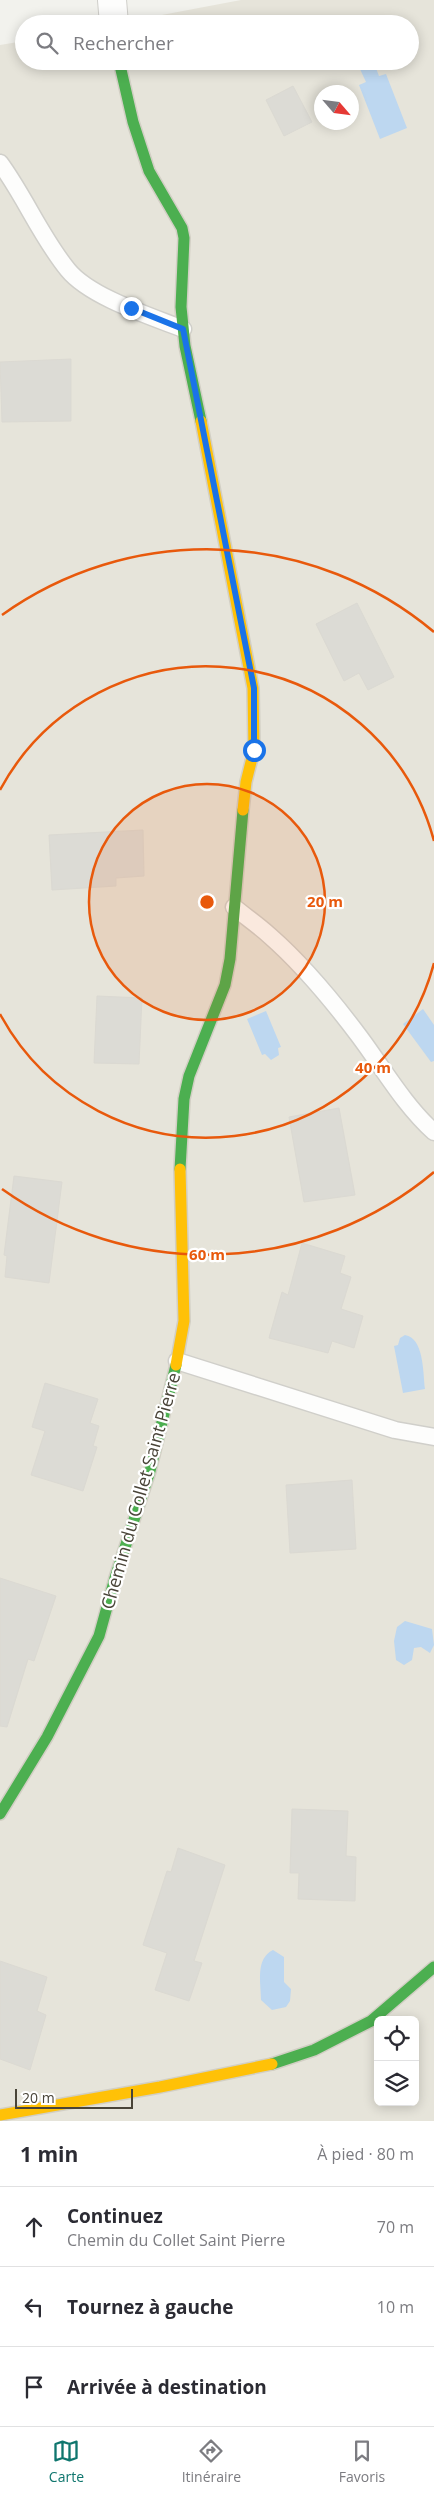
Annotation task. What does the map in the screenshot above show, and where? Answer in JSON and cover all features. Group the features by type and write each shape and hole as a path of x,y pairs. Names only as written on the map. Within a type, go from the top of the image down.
{"street":[{"path":"112,0 113,15"},
{"name":"Chemin du Collet Saint Pierre","path":"0,1814 47,1737 99,1636 115,1578 150,1471 177,1361 184,1321 179,1190 184,1099 189,1076 225,986 230,958 246,782 254,750 254,688 183,329 181,307 184,238 182,228 149,171 133,122 121,70"},
{"path":"0,2115 160,2087 281,2062 314,2050 371,2021 434,1967"}],"lane":[{"path":"0,163 68,271 94,290 109,298 183,329"},
{"path":"234,906 270,936 318,985 359,1036 400,1093 423,1122 434,1132"},
{"path":"177,1361 385,1427 434,1437"}],"shaded area":[{"path":"241,0 434,0 434,2121 0,2121 0,45 15,42 15,70 419,70 419,15 162,15"}],"water":[{"path":"360,70 377,70 379,76 386,74 407,128 380,139 359,85 366,82"},
{"path":"423,1009 434,1025 434,1061 431,1062 403,1024"},
{"path":"266,1011 281,1047 278,1048 279,1055 271,1060 265,1054 262,1055 247,1019"},
{"path":"405,1335 411,1337 416,1342 419,1349 423,1365 425,1389 403,1393 394,1346 398,1345 400,1338"},
{"path":"405,1621 432,1629 434,1645 430,1653 421,1647 414,1648 412,1660 404,1665 396,1660 394,1641 397,1627"},
{"path":"273,1950 284,1957 284,1982 291,1989 290,2001 286,2007 272,2010 261,2000 260,1972 264,1959"}],"building":[{"path":"293,86 312,122 284,136 266,100"},
{"path":"71,359 71,421 2,422 0,362"},
{"path":"357,603 394,677 368,690 359,673 344,681 316,624"},
{"path":"143,830 144,876 116,878 116,886 52,890 49,835"},
{"path":"97,996 142,998 139,1064 94,1063"},
{"path":"339,1108 355,1195 304,1202 289,1117"},
{"path":"14,1176 62,1182 49,1283 5,1277 7,1256 4,1255"},
{"path":"302,1243 345,1256 340,1273 351,1277 341,1309 363,1316 354,1348 332,1341 328,1353 269,1338 282,1292 288,1295"},
{"path":"45,1383 98,1399 90,1423 99,1426 93,1446 97,1447 83,1491 31,1475 45,1431 32,1427"},
{"path":"352,1480 356,1549 290,1553 286,1485"},
{"path":"0,1578 56,1596 34,1661 28,1659 7,1727 0,1726"},
{"path":"292,1809 348,1811 346,1856 356,1857 355,1901 298,1899 299,1873 290,1873"},
{"path":"178,1848 225,1865 194,1961 202,1963 189,2001 155,1990 167,1953 143,1945 167,1871 171,1872"},
{"path":"0,1961 47,1977 37,2011 46,2015 30,2070 0,2059"}],"traffic: fast":[{"path":"121,70 133,122 149,171 182,228 184,238 181,307 185,346 201,421"},
{"path":"180,1169 184,1099 189,1076 225,985 230,959 243,810"},
{"path":"0,1814 47,1737 99,1636 115,1578 150,1471 176,1365"},
{"path":"272,2064 314,2050 371,2021 434,1967"}],"traffic: slow":[{"path":"201,421 253,688 254,750 246,782 243,810"},
{"path":"176,1365 184,1321 180,1169"},
{"path":"0,2115 160,2087 272,2064"}],"route":[{"path":"131,308 183,329 254,688 254,750"}]}
